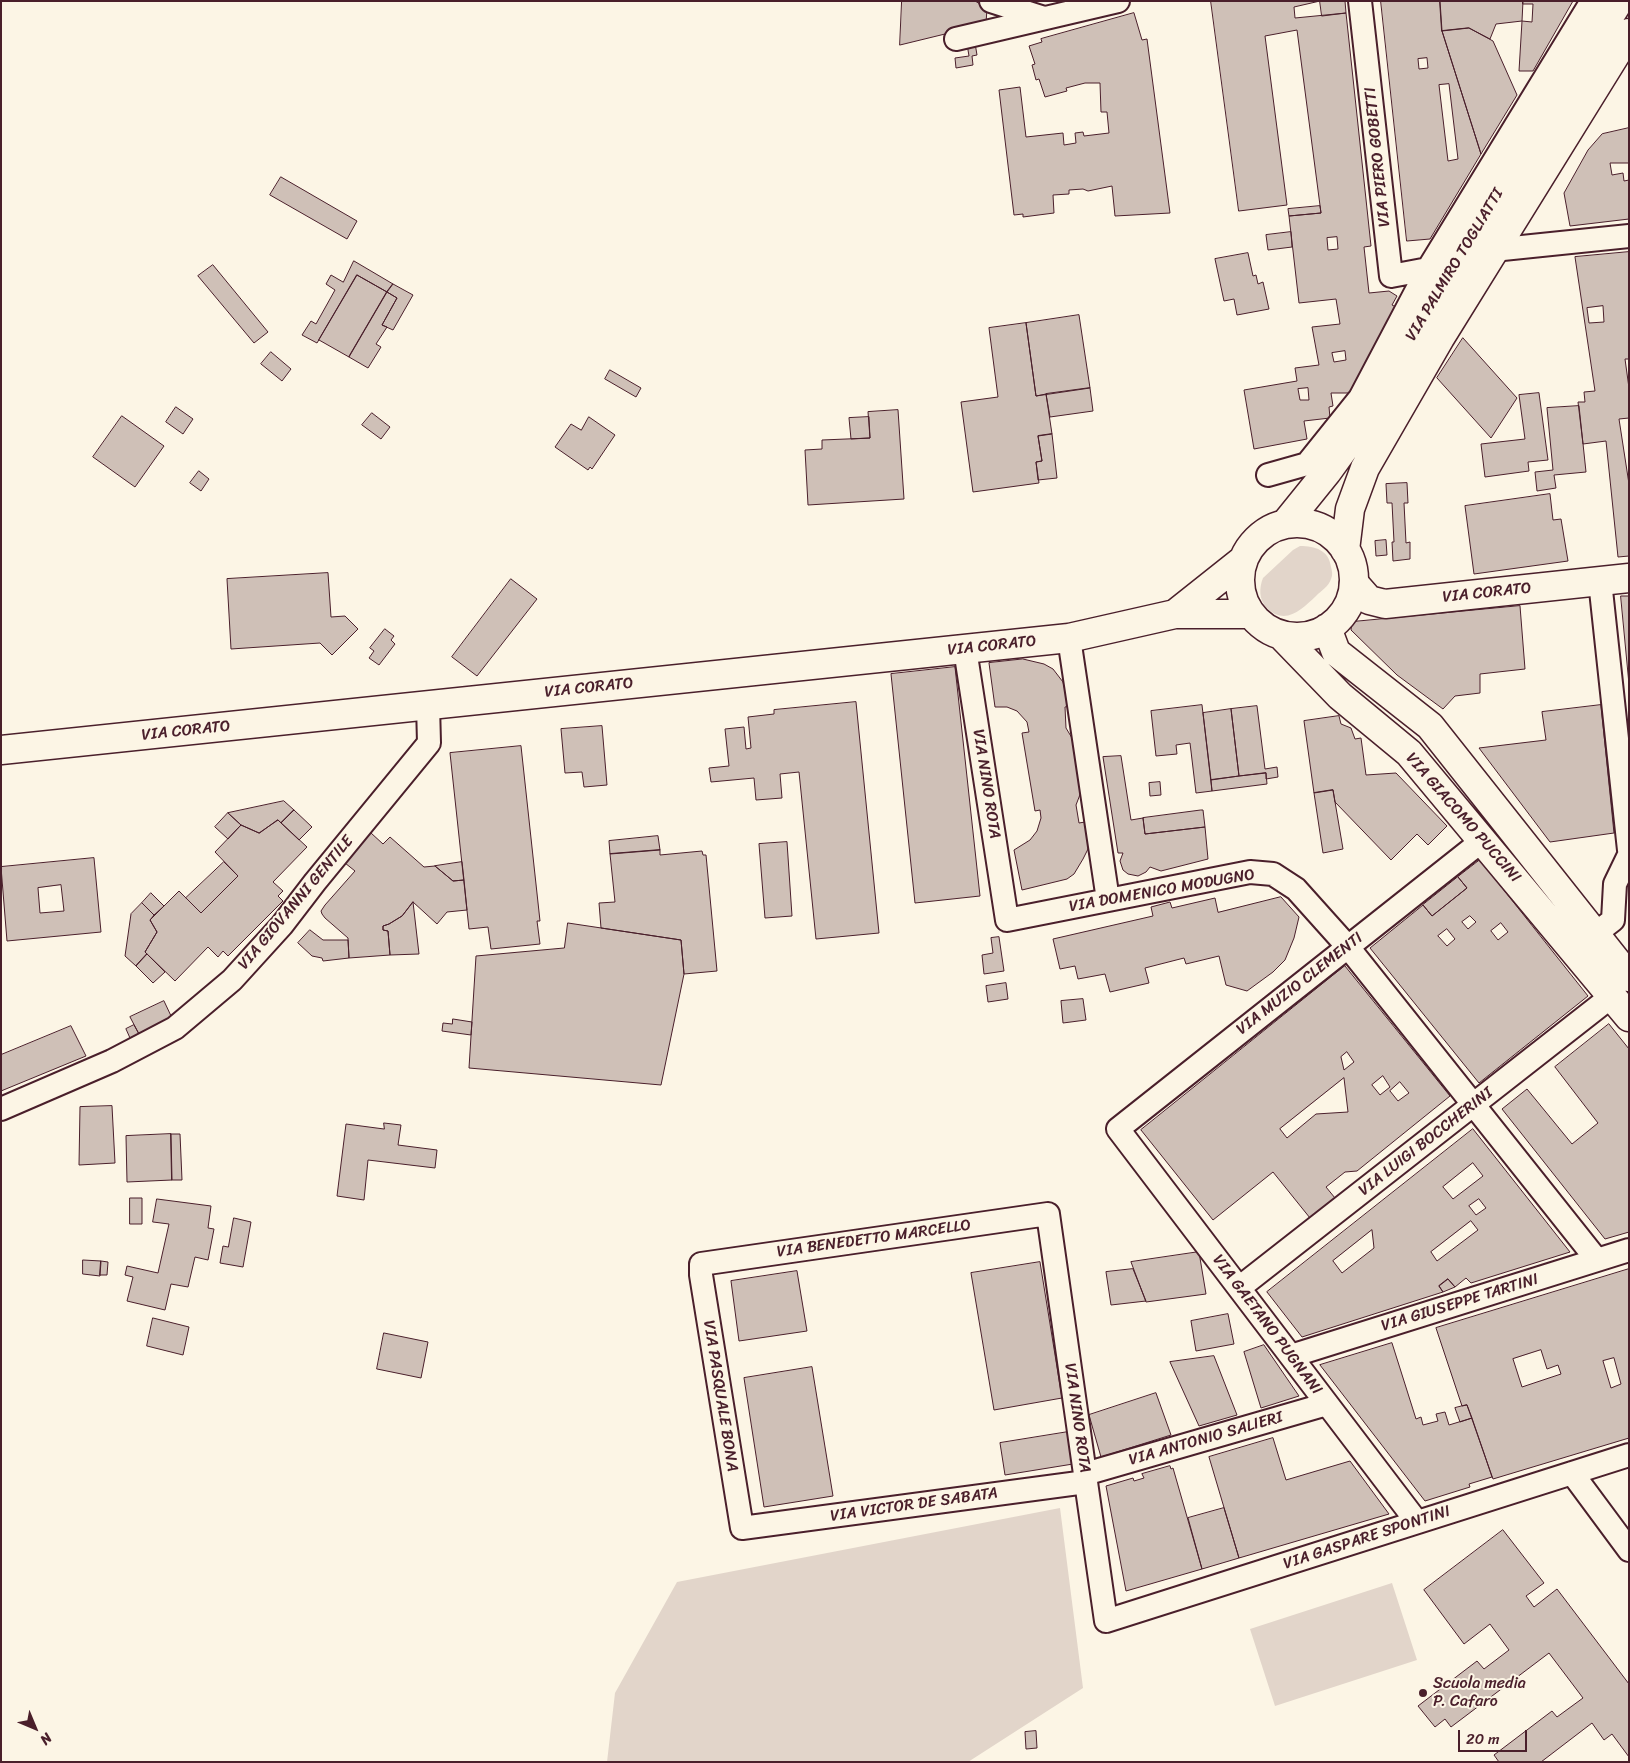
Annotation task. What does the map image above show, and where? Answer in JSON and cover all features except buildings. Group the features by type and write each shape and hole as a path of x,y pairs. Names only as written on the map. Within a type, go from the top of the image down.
{"main road":[{"name":"VIA PALMIRO TOGLIATTI","path":"1285,524 1328,472 1361,426 1504,184 1619,1"},
{"name":"VIA PALMIRO TOGLIATTI","path":"1345,550 1350,509 1365,468 1493,250 1629,32"},
{"name":"VIA CORATO","path":"1174,614 1243,560 1253,544 1267,531 1285,524 1302,523 1319,528 1334,537 1345,550 1352,567 1354,583 1370,600 1385,604 1629,578"},
{"path":"1243,560 1240,578 1242,597 1250,614 1264,627 1281,635 1297,637 1312,635 1327,628 1344,612 1354,583"},
{"name":"VIA CORATO","path":"1,750 1068,638 1174,614 1250,614"},
{"name":"VIA GIACOMO PUCCINI","path":"1327,628 1336,652 1430,726 1595,934 1623,996"},
{"name":"VIA GIACOMO PUCCINI","path":"1281,635 1340,696 1409,753 1623,996"}],"street":[{"path":"991,1 1044,18"},
{"path":"956,39 1118,1"},
{"name":"VIA PIERO GOBETTI","path":"1360,1 1391,276 1428,269"},
{"path":"1268,475 1307,464 1360,398 1428,269 1592,1"},
{"path":"1493,250 1629,236"},
{"path":"1600,581 1629,850"},
{"path":"1068,638 1108,900"},
{"name":"VIA NINO ROTA","path":"965,649 1006,920"},
{"name":"VIA GIOVANNI GENTILE","path":"1,1109 112,1061 175,1028 232,980 282,924 429,743 428,705"},
{"name":"VIA MUZIO CLEMENTI","path":"1118,1128 1484,840"},
{"path":"1595,934 1614,920 1615,884 1629,855"},
{"name":"VIA DOMENICO MODUGNO","path":"1006,920 1250,872 1273,874 1296,889 1348,947 1597,1260"},
{"name":"VIA LUIGI BOCCHERINI","path":"1239,1288 1474,1104 1623,996"},
{"name":"VIA GAETANO PUGNANI","path":"1118,1128 1417,1522"},
{"name":"VIA NINO ROTA","path":"1048,1214 1106,1621"},
{"name":"VIA BENEDETTO MARCELLO","path":"701,1264 1048,1214"},
{"name":"VIA GIUSEPPE TARTINI","path":"1291,1356 1629,1250"},
{"name":"VIA PASQUALE BONA","path":"701,1264 701,1274 742,1528"},
{"name":"VIA ANTONIO SALIERI","path":"1086,1478 1328,1404"},
{"name":"VIA GASPARE SPONTINI","path":"1106,1621 1629,1455"},
{"path":"1572,1473 1629,1550"},
{"name":"VIA VICTOR DE SABATA","path":"742,1528 1086,1478"}],"shaded area":[{"path":"1300,546 1316,548 1324,553 1330,561 1332,578 1329,584 1305,606 1293,614 1280,616 1266,607 1262,600 1260,589 1263,578 1293,550"},
{"path":"1060,1508 1083,1688 968,1762 607,1762 615,1693 677,1582"},
{"path":"1392,1583 1417,1660 1275,1706 1250,1629"}],"place":[{"name":"Scuola media P. Cafaro","path":"1423,1693"}]}
